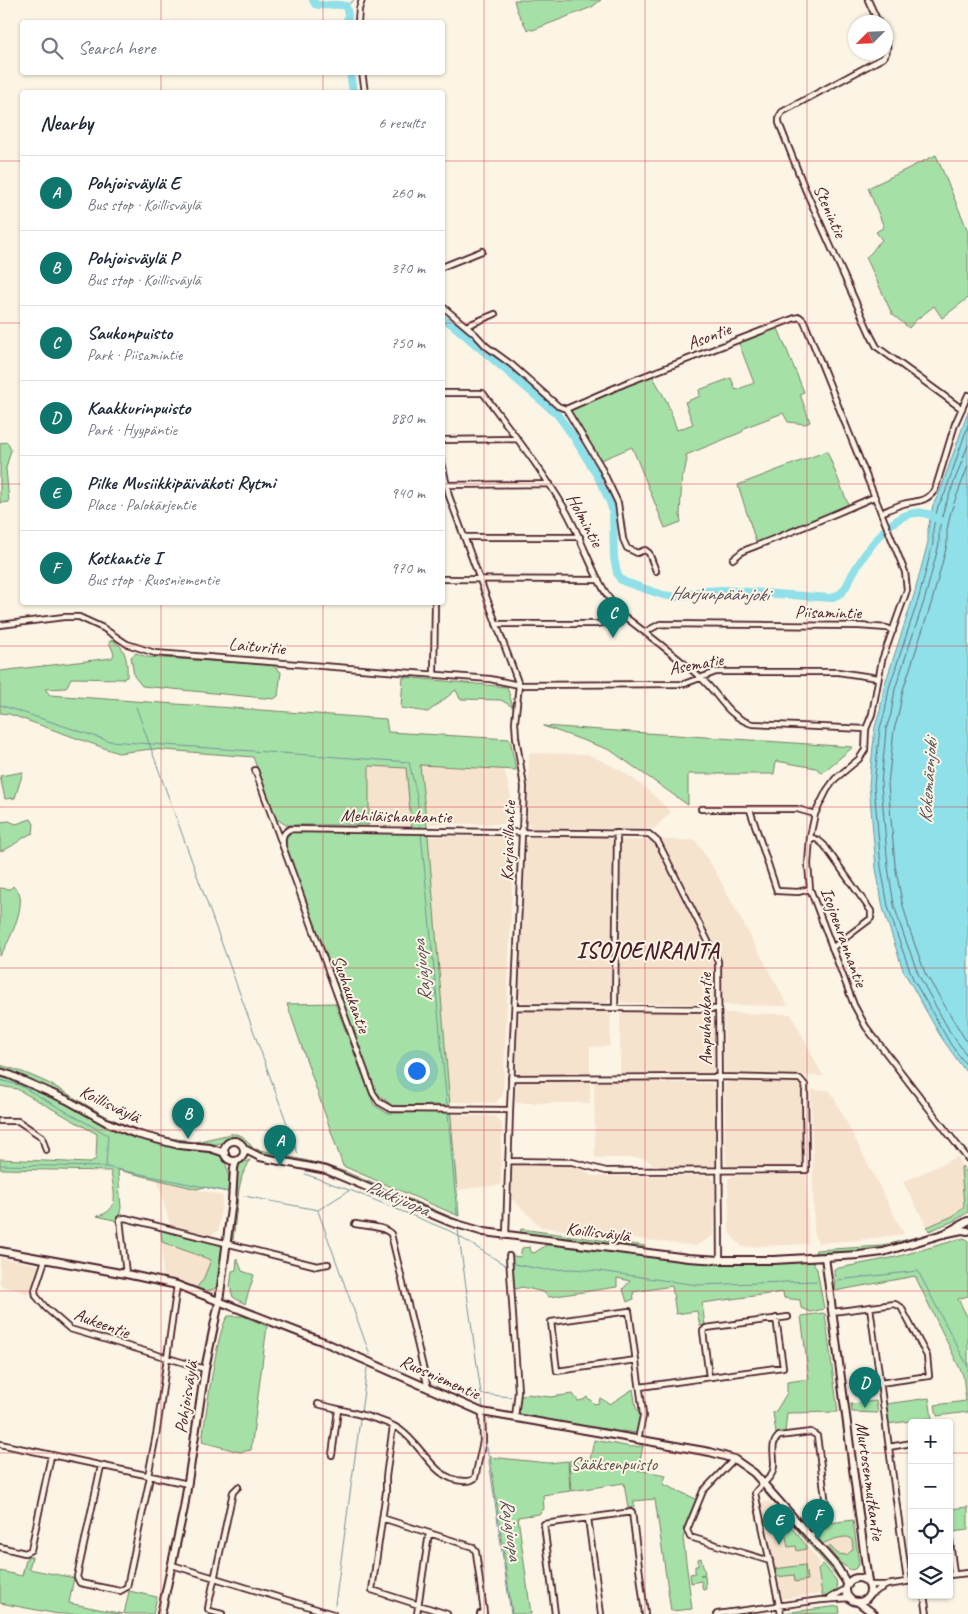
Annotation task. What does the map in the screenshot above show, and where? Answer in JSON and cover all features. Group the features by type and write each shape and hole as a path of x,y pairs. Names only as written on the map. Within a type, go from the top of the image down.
{"main road":[{"name":"Koillisväylä","path":"0,1072 67,1100 106,1122 136,1134 179,1145 210,1148 227,1144"},
{"path":"232,1141 242,1144 244,1149 239,1159 226,1156 227,1144 232,1141"},
{"name":"Koillisväylä","path":"210,1148 226,1156"},
{"name":"Koillisväylä","path":"244,1149 260,1157 326,1170 450,1222 484,1232 688,1258 720,1260 825,1257 883,1252 943,1234 968,1230"},
{"name":"Pohjoisväylä","path":"161,1614 184,1508 204,1369 219,1302 232,1201 232,1183 226,1156"},
{"name":"Koillisväylä","path":"239,1159 260,1157"},
{"name":"Pohjoisväylä","path":"232,1183 239,1159"},
{"name":"Koillisväylä","path":"943,1234 968,1221"},
{"name":"Ruosniementie","path":"0,1251 177,1285 324,1342 482,1412 710,1452 734,1459 750,1469 763,1483 836,1567 847,1587"},
{"name":"Murtosenmutkantie","path":"825,1257 869,1584"},
{"name":"Murtosenmutkantie","path":"856,1578 863,1572 865,1560"},
{"name":"Ruosniementie","path":"836,1567 856,1578"},
{"path":"856,1578 869,1584 868,1596 875,1614 850,1598 847,1587 856,1578"},
{"path":"858,1602 868,1596"}],"street":[{"path":"358,20 362,0"},
{"path":"868,0 875,15"},
{"name":"Stenintie","path":"879,60 782,112 779,117 779,123 809,198 877,347 962,409"},
{"path":"362,75 365,90"},
{"path":"445,266 482,252"},
{"path":"445,311 466,326 486,346 512,365 558,406 566,409 600,465 618,503 623,538 627,548 637,553 645,550 649,553 656,570"},
{"path":"466,326 495,314"},
{"name":"Asontie","path":"566,409 626,383 800,317 806,324 889,534"},
{"name":"Holmintie","path":"445,393 484,393 550,484 580,537 608,600 620,613 700,677 730,712 740,720 752,724 866,730"},
{"path":"881,513 904,504 923,501 930,497 935,490 955,424 968,395"},
{"path":"445,440 517,439"},
{"name":"Karjasillantie","path":"445,478 464,538 519,685 515,726 524,787 523,832 511,1078 506,1235"},
{"path":"446,484 550,484"},
{"path":"733,559 743,551 874,497"},
{"name":"Isojoenrannantie","path":"889,534 905,572 907,584 906,597 882,660 872,714 866,730 863,753 831,785 822,798 815,814 810,837 808,864 810,889 854,1005 866,1027 968,1159"},
{"path":"464,538 580,537"},
{"path":"445,579 599,580"},
{"path":"434,605 434,674"},
{"path":"496,624 597,624 606,622 620,613"},
{"name":"Laituritie","path":"0,625 64,617 80,617 103,628 127,644 155,653 434,674 490,679 519,685"},
{"name":"Piisamintie","path":"644,632 660,624 860,626 887,628 893,631"},
{"name":"Asematie","path":"519,685 684,684 716,672 838,672 878,678"},
{"name":"Suohaukantie","path":"255,770 373,1093 379,1102 392,1110 510,1110"},
{"path":"701,809 797,810 815,814"},
{"path":"750,810 777,891 798,892 810,889"},
{"name":"Mehiläishaukantie","path":"283,847 282,837 290,829 523,832"},
{"name":"Ampuhaukantie","path":"523,832 649,834 658,842 718,961 720,1260"},
{"path":"615,1007 617,833"},
{"path":"810,837 824,845 869,907 871,915 869,920 832,948"},
{"path":"515,1007 719,1009"},
{"path":"508,1161 572,1162 606,1172 806,1170 805,1085 800,1079 720,1077 511,1078"},
{"path":"0,1121 18,1120 42,1137 46,1150"},
{"path":"126,1274 120,1219 125,1218 317,1266 328,1264"},
{"path":"355,1224 377,1228 391,1234 428,1388"},
{"path":"508,1256 518,1391 515,1418"},
{"name":"Aukeentie","path":"45,1260 34,1290 36,1296 46,1308 70,1329 204,1369"},
{"path":"101,1466 77,1577 80,1583 120,1592 127,1587 149,1476 177,1285"},
{"path":"832,1312 895,1304 901,1307 927,1356 929,1376 880,1383"},
{"path":"870,1307 908,1568"},
{"path":"636,1360 557,1371 550,1322 629,1311 640,1387 643,1416 638,1440"},
{"path":"709,1378 703,1331 706,1328 788,1316"},
{"path":"640,1387 783,1368 776,1318"},
{"path":"318,1404 393,1426 407,1436 441,1473 448,1478 460,1481 471,1481 475,1478 483,1442 482,1412"},
{"path":"332,1455 338,1410"},
{"path":"393,1426 372,1590 447,1614"},
{"path":"781,1614 755,1498 755,1493 774,1470 774,1443 779,1436 811,1432 817,1436 828,1520 810,1537"},
{"path":"889,1447 908,1445"},
{"path":"0,1446 188,1484"},
{"path":"0,1547 25,1553 31,1550 51,1456"},
{"path":"734,1459 703,1491 687,1534 690,1537 770,1561"},
{"path":"222,1614 210,1612 208,1609 232,1492 238,1487"},
{"path":"555,1614 544,1524 632,1512 645,1614"},
{"path":"382,1518 473,1547 476,1552 484,1613 480,1614"},
{"path":"588,1518 601,1614"},
{"path":"417,1614 429,1533"},
{"path":"172,1565 333,1614"},
{"path":"953,1575 968,1573"},
{"path":"869,1584 887,1585 908,1581"},
{"path":"868,1596 887,1585"},
{"path":"829,1599 847,1587"},
{"path":"717,1614 829,1599 850,1598"},
{"path":"925,1599 927,1614"}],"shaded area":[{"path":"529,753 588,754 622,771 647,789 671,812 654,829 532,828 527,823"},
{"path":"420,765 504,769 515,813 503,824 427,824"},
{"path":"369,766 406,768 412,826 369,825"},
{"path":"428,836 505,837 514,847 503,1095 495,1103 450,1102"},
{"path":"532,836 608,837 613,842 611,999 606,1003 523,1002 519,998 526,841"},
{"path":"621,840 695,840 713,867 788,1006 623,1003 619,999"},
{"path":"522,1011 611,1011 610,1046 590,1047 590,1075 520,1075 516,1072 518,1014"},
{"path":"620,1011 710,1012 715,1018 715,1070 710,1075 620,1075"},
{"path":"724,1013 791,1014 823,1076 728,1074 724,1071"},
{"path":"590,1080 590,1103 515,1103 516,1084 520,1081"},
{"path":"594,1081 711,1083 714,1087 715,1164 710,1167 655,1167 645,1158 595,1158"},
{"path":"729,1081 797,1082 802,1087 802,1163 797,1167 730,1168 726,1163 724,1085"},
{"path":"811,1090 830,1090 904,1234 818,1243 814,1235"},
{"path":"451,1115 495,1116 502,1124 501,1185 457,1190"},
{"path":"959,1156 964,1206 953,1216 927,1227 903,1182"},
{"path":"515,1165 579,1166 591,1176 710,1176 715,1182 714,1235 696,1246 541,1227 512,1199 512,1167"},
{"path":"807,1174 808,1244 742,1247 729,1233 728,1179 733,1176"},
{"path":"157,1179 223,1196 218,1231 211,1235 170,1225"},
{"path":"162,1242 211,1260 203,1280 196,1288 179,1280 163,1276"},
{"path":"0,1258 38,1266 39,1270 29,1294 0,1285"},
{"path":"769,1501 820,1562 818,1566 821,1594 780,1599 760,1504"},
{"path":"853,1520 858,1552 840,1563 818,1538 818,1534 832,1522"}],"green space":[{"path":"514,0 601,0 592,7 533,30 527,29 517,11"},
{"path":"936,155 968,231 968,298 942,318 934,306 909,328 892,314 866,257 882,240 876,232 884,227 868,188"},
{"path":"777,326 804,392 800,394 810,422 805,424 788,422 783,413 746,427 742,432 686,455 684,474 682,475 681,522 665,528 632,447 599,461 570,412 571,408 652,375 667,402 677,430 693,424 685,402 700,396 699,390 731,378 736,390 754,383 738,341"},
{"path":"7,442 11,450 6,468 9,502 0,503 0,443"},
{"path":"827,451 850,509 757,545 738,485"},
{"path":"112,640 123,651 127,666 127,677 122,679 71,678 66,688 45,689 50,695 386,719 388,732 510,739 516,770 420,765 428,836 459,1216 343,1166 287,1004 335,1003 374,1105 387,1113 440,1112 439,1105 392,1106 376,1092 286,846 287,837 293,831 412,832 406,768 369,766 369,825 286,825 275,818 253,757 152,749 118,753 9,714 0,713 0,671 112,658 114,654 109,642"},
{"path":"136,653 147,657 272,665 281,672 278,696 274,699 142,686 134,676 131,657"},
{"path":"403,677 507,687 513,707 501,700 460,699 456,690 428,712 401,708"},
{"path":"543,726 853,747 822,773 816,768 776,761 774,774 688,774 688,805 610,750"},
{"path":"23,772 15,798 5,799 0,776"},
{"path":"31,819 34,824 33,833 9,848 0,851 0,822 9,821 16,824"},
{"path":"13,886 19,892 20,907 12,934 0,956 0,888 10,889"},
{"path":"0,1065 44,1081 125,1125 154,1135 185,1141 173,1141 154,1137 127,1128 54,1090 0,1069"},
{"path":"0,1076 23,1083 61,1100 100,1122 143,1140 218,1154 227,1166 229,1177 228,1192 204,1187 197,1189 118,1170 121,1208 118,1221 97,1216 110,1210 113,1205 114,1192 111,1171 0,1169 0,1159 89,1163 96,1159 97,1134 17,1089 0,1086"},
{"path":"238,1134 248,1141 252,1147 251,1151 242,1140 237,1138 213,1144 195,1142"},
{"path":"256,1149 321,1164 346,1172 463,1222 433,1213 337,1172 302,1162 254,1152"},
{"path":"250,1160 242,1176 239,1189 233,1240 231,1236 236,1196 235,1171 239,1164"},
{"path":"962,1166 968,1174 968,1212 956,1220 929,1231 927,1227 953,1216 964,1206"},
{"path":"159,1228 218,1244 222,1247 218,1285 214,1289 206,1291 196,1288 203,1280 211,1260 162,1242"},
{"path":"521,1229 645,1246 645,1249 520,1234"},
{"path":"916,1237 917,1240 876,1250 815,1253 816,1250 882,1246"},
{"path":"964,1238 968,1240 968,1296 958,1299 968,1318 968,1412 937,1416 935,1405 966,1401 963,1375 915,1276 835,1291 834,1269 896,1257"},
{"path":"545,1245 559,1245 698,1262 812,1261 817,1269 824,1309 810,1312 801,1308 800,1300 784,1298 783,1292 702,1303 705,1325 700,1326 697,1311 676,1314 672,1286 633,1292 634,1299 627,1302 623,1289 630,1281 617,1278 617,1287 549,1297 543,1292 522,1287 513,1290 511,1259 513,1256 520,1257 522,1248 530,1247 531,1252 534,1253"},
{"path":"237,1258 242,1271 254,1275 245,1304 233,1297 230,1287 232,1271 236,1270"},
{"path":"825,1314 838,1412 787,1413 785,1433 776,1434 773,1412 776,1411 787,1393 787,1382 809,1379 801,1316"},
{"path":"228,1316 243,1316 267,1326 251,1450 240,1452 202,1442 216,1355"},
{"path":"633,1389 636,1408 640,1415 637,1433 609,1432 524,1417 519,1412 520,1397 527,1394 550,1397 573,1394 578,1401 587,1397 594,1404 599,1403 600,1398 610,1404"},
{"path":"929,1398 932,1418 908,1419 908,1421 888,1424 886,1404"},
{"path":"876,1401 878,1413 852,1412 851,1404"},
{"name":"Sääksenpuisto","path":"594,1440 631,1447 643,1446 638,1470 666,1475 663,1484 696,1499 683,1538 692,1609 671,1611 655,1499 634,1501 634,1507 628,1508 624,1483 571,1491 569,1461 590,1460"},
{"name":"Sääksenpuisto","path":"490,1457 548,1463 568,1461 570,1491 543,1495 544,1509 539,1514 518,1517 531,1614 512,1614"},
{"path":"766,1491 843,1578 839,1579 765,1493"},
{"path":"968,1507 968,1530 953,1532 953,1509"},
{"path":"853,1520 859,1564 855,1569 851,1570 840,1563 828,1548 830,1546 838,1554 847,1555 853,1549 852,1540 848,1537 822,1544 817,1535 829,1523"},
{"path":"789,1524 806,1545 806,1549 797,1551 796,1546 788,1547 784,1526"},
{"path":"27,1556 32,1557 29,1569 74,1578 69,1603 123,1614 58,1614 0,1603 0,1571 22,1576"},
{"path":"701,1558 705,1574 700,1575 705,1575 706,1589 703,1590 701,1581 691,1583 690,1574 695,1573 698,1559"},
{"path":"823,1564 836,1580 838,1593 825,1597 822,1595 818,1569"},
{"path":"805,1565 807,1580 795,1582 794,1575 776,1577 774,1569"},
{"path":"129,1591 157,1597 153,1614 124,1614"},
{"path":"839,1606 840,1613 834,1614 783,1613"}],"water":[{"name":"Kokemäenjoki","path":"968,412 968,1075 941,1037 903,970 883,908 876,868 869,785 875,727 884,687 914,595 928,542 928,529 933,505 940,491"}],"waterway":[{"name":"Harjunpäänjoki","path":"313,0 315,4 319,5 346,6 347,20"},
{"path":"346,6 354,0"},
{"name":"Harjunpäänjoki","path":"350,75 353,90"},
{"name":"Harjunpäänjoki","path":"445,320 557,414 573,436 598,477 610,502 613,512 614,558 617,573 620,579 625,582 663,595 676,597 703,591 724,590 831,598 843,591 868,550 889,526 913,513 926,513 939,520"},
{"path":"0,705 109,741 409,762 417,796 420,827"},
{"path":"136,707 176,818"},
{"path":"177,820 298,1154"},
{"name":"Rajajuopa","path":"421,833 447,1105"},
{"path":"0,1080 19,1085 108,1135 106,1166"},
{"name":"Rajajuopa","path":"448,1113 457,1215"},
{"name":"Pukkijuopa","path":"0,1165 106,1167 228,1192"},
{"path":"305,1174 349,1190"},
{"name":"Pukkijuopa","path":"244,1196 318,1210 350,1190 450,1231 505,1265"},
{"path":"318,1211 370,1355"},
{"name":"Rajajuopa","path":"458,1229 483,1408"},
{"path":"514,1264 546,1270 599,1271 697,1285 817,1281"},
{"path":"838,1280 918,1271 968,1367"},
{"path":"335,1605 367,1368"},
{"path":"482,1394 511,1397"},
{"name":"Rajajuopa","path":"487,1447 511,1614"}],"place":[{"name":"Saukonpuisto","path":"613,638"},
{"name":"Pohjoisväylä P","path":"188,1139"},
{"name":"Pohjoisväylä E","path":"280,1166"},
{"name":"Kaakkurinpuisto","path":"865,1408"},
{"name":"Kotkantie I","path":"818,1540"},
{"name":"Pilke Musiikkipäiväkoti Rytmi","path":"779,1545"}],"district":[{"name":"ISOJOENRANTA","path":"648,950"}]}
